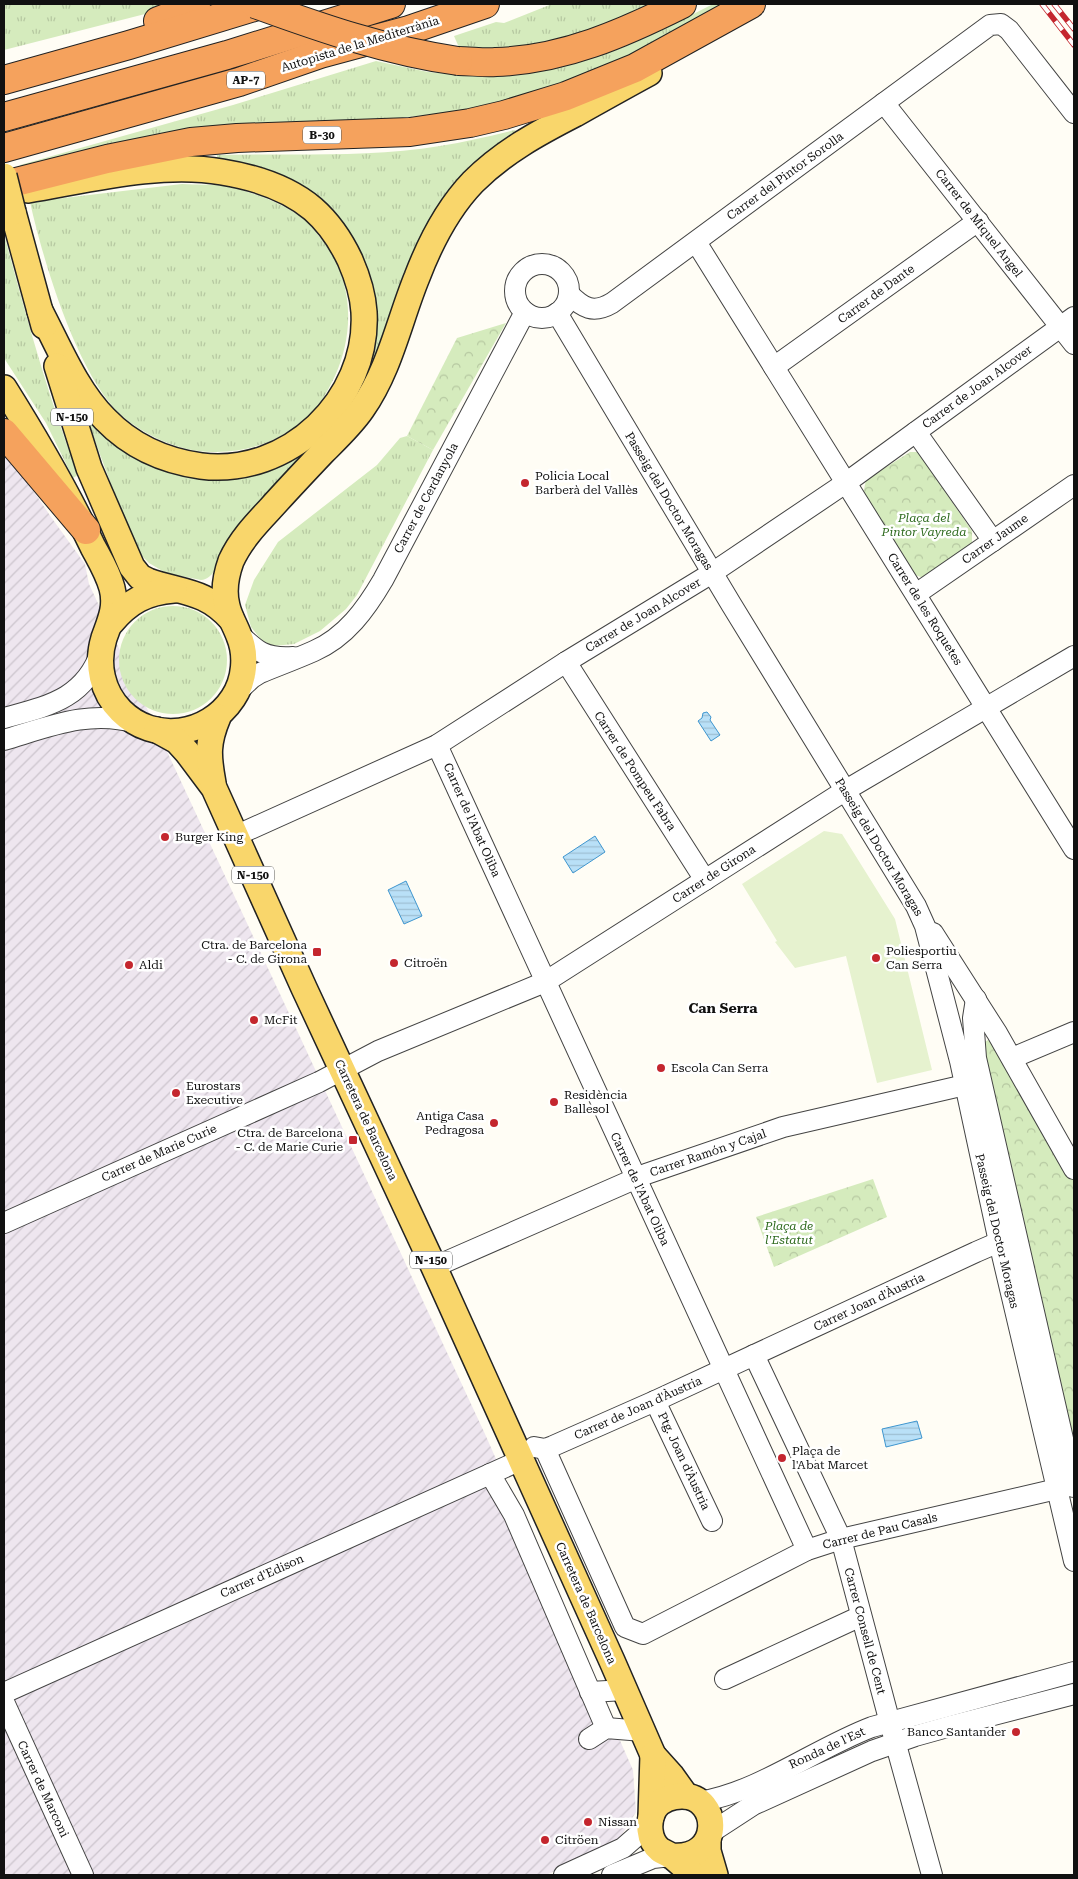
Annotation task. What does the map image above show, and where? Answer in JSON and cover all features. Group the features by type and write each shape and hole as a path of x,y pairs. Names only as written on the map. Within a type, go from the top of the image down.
{"highway":[{"path":"12,78 182,12 196,4"},
{"path":"255,4 371,44 399,51 458,61 497,62 534,58 574,50 616,35 682,4"},
{"path":"12,78 264,4"},
{"name":"AP-7","path":"4,117 227,55 391,4"},
{"name":"Autopista de la Mediterrània","path":"4,148 239,82 320,54 409,30 485,4"},
{"name":"B-30","path":"4,185 124,155 191,142 237,138 410,132 461,125 504,115 566,96 635,68 751,4"},
{"path":"4,433 86,530"}],"main road":[{"path":"234,625 227,608 225,589 226,577 235,553 259,521 343,432 362,409 389,359 406,305 431,246 456,203 472,184 513,148 744,19 761,4"},
{"path":"8,204 152,170 194,169 245,176 294,196 313,209 329,226 343,245 353,266 364,312 363,335 358,357 350,380 341,398 329,415 305,437 259,461 238,466 213,467 187,464 163,457 142,447 116,430 105,420 86,396 40,311"},
{"name":"N-150","path":"4,176 8,204 89,468 132,567 140,577 148,582 204,597 222,609 234,625 243,649 243,674 237,692 218,717 211,734 208,756 214,788"},
{"name":"N-150","path":"4,388 86,530 113,589 114,603 111,623 102,650 102,673 109,694 123,712 177,741 188,752 214,788"},
{"name":"N-150","path":"111,623 124,608 139,598 157,591 176,589"},
{"name":"N-150","path":"148,727 185,731 196,728 218,717"},
{"name":"Carretera de Barcelona","path":"214,788 434,1267 653,1755 693,1799"},
{"name":"Carretera de Barcelona","path":"651,1818 653,1755"},
{"path":"651,1818 656,1807 663,1800 674,1796 693,1799"},
{"name":"N-150","path":"693,1799 708,1814 711,1823 709,1837 710,1862 715,1875"},
{"name":"N-150","path":"651,1818 650,1830 653,1841 661,1850 694,1875"},
{"path":"671,1856 681,1857 697,1852 709,1837"}],"street":[{"name":"Carrer del Pintor Sorolla","path":"569,294 586,307 594,309 604,308 990,25 1001,24 1010,30 1074,113"},
{"name":"Carrer de Miquel Angel","path":"884,103 978,221 1068,322 1074,344"},
{"name":"Carrer de Dante","path":"774,367 978,221"},
{"name":"Carrer de les Roquetes","path":"696,242 1074,849"},
{"path":"537,264 550,264 560,271 567,281 569,294 567,301 557,313 541,318 525,312 517,303 514,290 517,278 525,268 537,264"},
{"name":"Carrer de Cerdanyola","path":"237,692 260,673 332,642 360,615 372,599 525,312"},
{"name":"Passeig del Doctor Moragas","path":"557,313 712,574 916,906 930,943 965,1085 1008,1241 1068,1487 1074,1561"},
{"name":"Carrer de Joan Alcover","path":"235,836 438,745 566,662 712,574 847,482 1068,322"},
{"path":"916,432 993,541"},
{"name":"Carrer Jaume","path":"916,594 1074,485"},
{"name":"Carrer de Cerdanyola","path":"234,625 261,653 282,658 298,657"},
{"path":"4,718 45,707 66,697 83,684 91,674 102,650"},
{"name":"Carrer de Girona","path":"342,1070 378,1051 545,982 846,790 1074,656"},
{"name":"Carrer de Pompeu Fabra","path":"566,662 705,880"},
{"path":"4,740 78,720 101,716 115,717 148,727"},
{"name":"Carrer de l'Abat Oliba","path":"438,745 807,1550"},
{"path":"916,906 997,1032 1074,1169"},
{"name":"Passeig del Doctor Moragas","path":"976,999 972,1018 974,1043 1008,1241"},
{"path":"974,1043 979,1032 987,1029 997,1032"},
{"path":"1012,1058 1074,1032"},
{"name":"Carrer de Marie Curie","path":"4,1223 342,1070"},
{"name":"Carrer Ramón y Cajal","path":"434,1267 636,1179 782,1127 965,1085"},
{"name":"Carrer Joan d'Àustria","path":"723,1369 1008,1241"},
{"path":"754,1355 842,1539"},
{"name":"Carrer de Joan d'Àustria","path":"549,1447 723,1369"},
{"name":"Ptg. Joan d'Àustria","path":"655,1401 712,1521"},
{"path":"519,1456 535,1447 549,1447"},
{"name":"Carretera de Barcelona","path":"549,1447 555,1472 625,1627 643,1634"},
{"name":"Carrer d'Edison","path":"4,1693 490,1474 519,1456"},
{"path":"490,1474 514,1514 590,1692 597,1733 643,1731"},
{"name":"Carrer de Pau Casals","path":"643,1634 807,1550 842,1539 1068,1487"},
{"name":"Carrer Consell de Cent","path":"842,1539 861,1616 932,1875"},
{"path":"540,1574 558,1541"},
{"path":"725,1679 861,1616"},
{"name":"Ronda de l'Est","path":"693,1799 737,1792 850,1736 890,1723 1074,1672"},
{"path":"590,1692 625,1690"},
{"name":"Ronda de l'Est","path":"709,1837 753,1805 872,1751 942,1728 1074,1694"},
{"name":"Carrer de Marconi","path":"4,1702 83,1875"},
{"path":"564,1875 623,1848 639,1834 651,1818"},
{"path":"612,1875 652,1858 671,1856"}],"shaded area":[{"path":"4,447 85,564 89,584 485,1434 633,1770 636,1812 618,1841 546,1875 4,1875"}],"green space":[{"path":"4,4 168,4 145,14 4,50"},
{"path":"552,4 667,4 549,48 461,52 454,36 496,22 504,23"},
{"path":"713,4 728,4 647,49 570,82 476,109 383,120 22,172 20,165 233,105 376,61 428,72 470,76 508,76 586,60 619,49"},
{"path":"515,130 518,134 491,155 365,389 223,553 212,574 201,580 166,573 149,563 137,548 87,419 91,417 107,431 261,469 365,365 344,230 217,161 217,155 357,154 412,150 478,139"},
{"path":"182,184 220,185 235,188 267,199 297,214 310,225 330,251 344,285 348,303 346,340 342,358 327,392 317,407 299,424 277,438 242,450 203,452 178,447 153,437 131,423 105,397 76,345 64,315 53,284 30,202"},
{"path":"4,234 47,386 78,475 73,478 46,423 4,358"},
{"path":"506,323 433,450 407,436 457,338"},
{"path":"407,436 433,450 357,595 346,609 320,631 294,644 273,646 262,641 251,627 245,605 254,580 278,542 377,465 400,438"},
{"name":"Plaça del Pintor Vayreda","path":"910,452 918,452 972,531 972,543 924,578 912,574 863,494 866,480"},
{"path":"173,606 194,610 211,622 223,639 227,660 223,681 211,698 194,710 173,714 152,710 135,698 123,681 119,660 123,639 135,622 152,610"},
{"name":"Poliesportiu Can Serra","path":"824,831 842,834 895,919 932,1070 877,1083 846,956 795,968 775,942 777,941 742,884"},
{"path":"988,1040 1000,1047 1074,1172 1074,1443 980,1045"},
{"name":"Plaça de l'Estatut","path":"873,1179 887,1217 774,1267 756,1217"}],"water":[{"path":"707,712 720,735 711,741 698,721 702,718 703,713"},
{"path":"595,836 605,852 573,873 563,857"},
{"path":"406,881 422,916 404,924 388,890"},
{"path":"917,1421 922,1438 886,1447 882,1429"}],"railway":[{"path":"1042,4 1074,45"},
{"path":"1054,4 1074,29"}],"place":[{"name":"Policia Local Barberà del Vallès","path":"525,483"},
{"name":"Burger King","path":"165,837"},
{"name":"Ctra. de Barcelona - C. de Girona","path":"317,952"},
{"name":"Poliesportiu Can Serra","path":"876,958"},
{"name":"Citroën","path":"394,963"},
{"name":"Aldi","path":"129,965"},
{"name":"McFit","path":"254,1020"},
{"name":"Escola Can Serra","path":"661,1068"},
{"name":"Eurostars Executive","path":"176,1093"},
{"name":"Residència Ballesol","path":"554,1102"},
{"name":"Antiga Casa Pedragosa","path":"494,1123"},
{"name":"Ctra. de Barcelona - C. de Marie Curie","path":"353,1140"},
{"name":"Plaça de l'Abat Marcet","path":"782,1458"},
{"name":"Banco Santander","path":"1016,1732"},
{"name":"Nissan","path":"588,1822"},
{"name":"Citröen","path":"545,1840"}],"district":[{"name":"Can Serra","path":"723,1008"}]}
